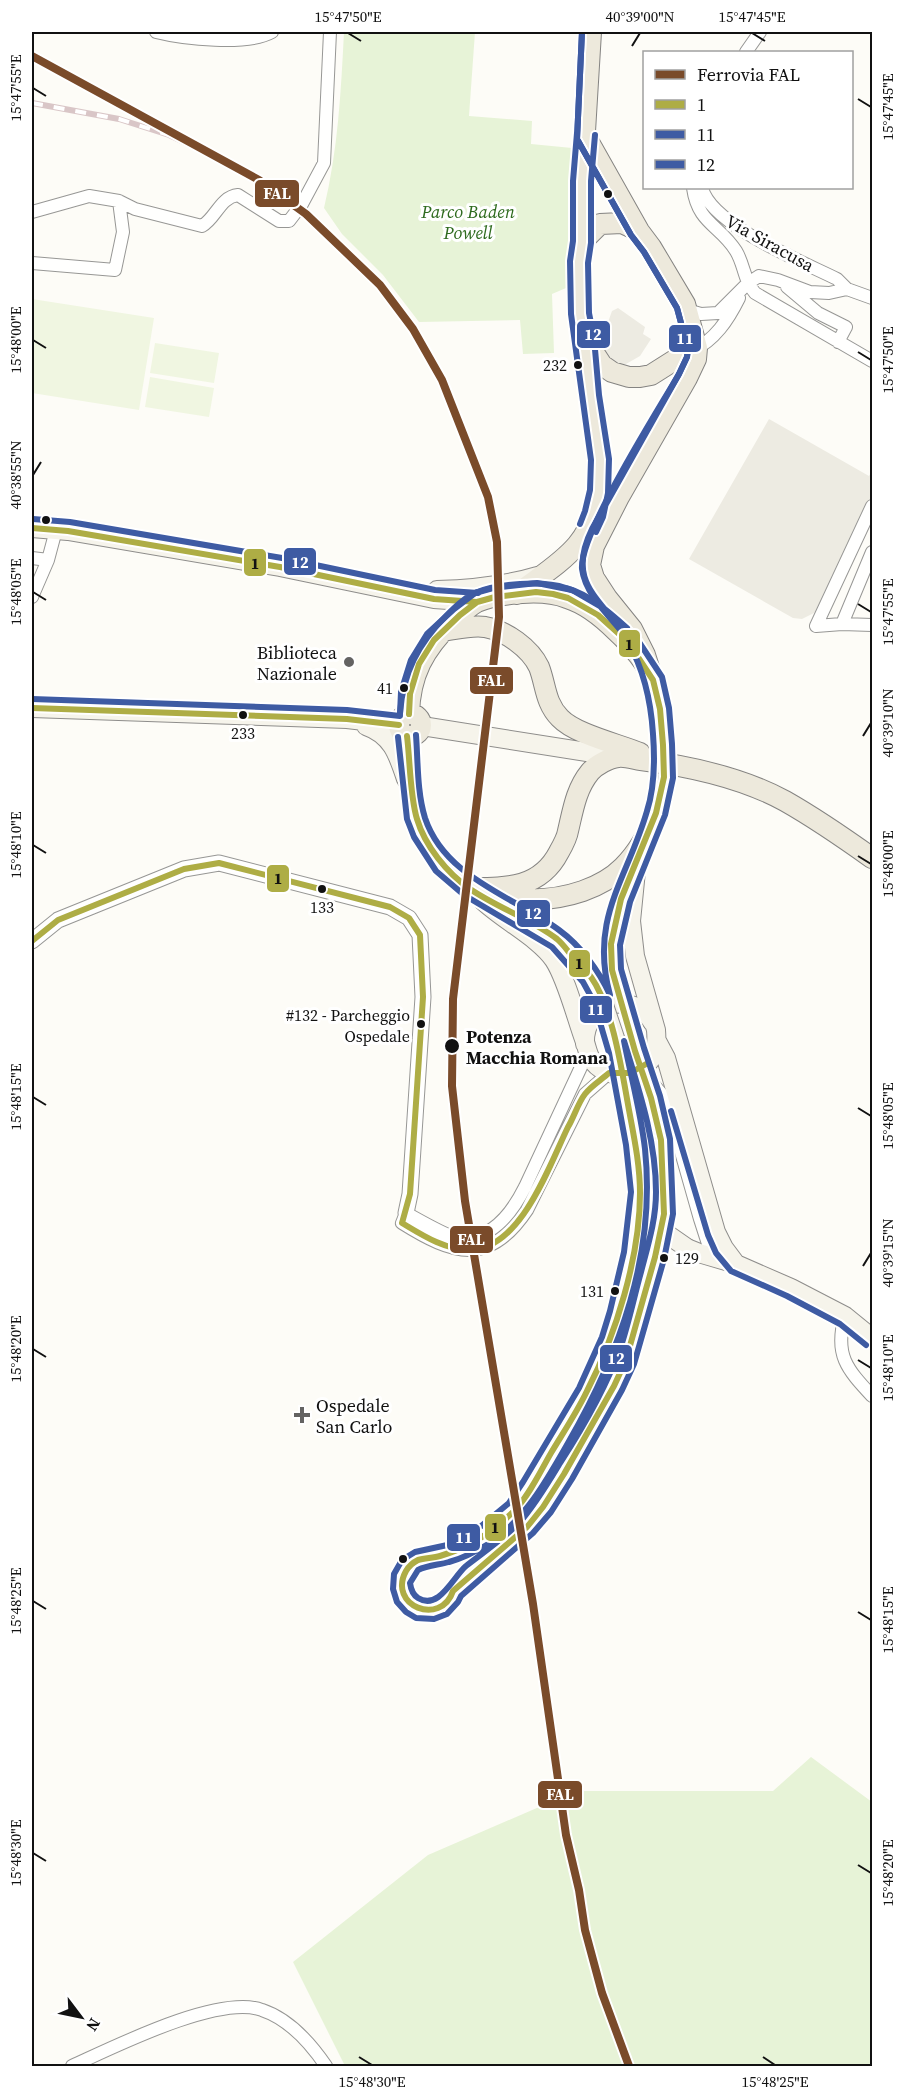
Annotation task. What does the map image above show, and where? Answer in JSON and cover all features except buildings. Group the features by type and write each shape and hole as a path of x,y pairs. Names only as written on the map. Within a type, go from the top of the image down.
{"main road":[{"path":"32,528 280,567 434,599 495,597 517,588 554,567 578,544 588,529 600,491 600,459 580,314 582,181 591,32"},
{"path":"586,137 639,231 679,293 688,317 689,352 696,359 619,497 594,546 590,565 594,578 632,629 645,655 660,709 666,754"},
{"path":"582,242 600,225 622,223 639,231"},
{"path":"585,339 602,365 612,372 629,377 651,375 689,352"},
{"path":"517,588 568,598 598,615 628,642 653,680"},
{"path":"412,797 410,693 419,664 434,640 477,596"},
{"path":"443,631 486,627 520,644 530,653 539,668 551,706 561,719 585,733 666,754 693,769 758,789 783,800 871,855"},
{"path":"32,708 347,719 409,725 618,757 666,754"},
{"path":"347,719 376,729 387,737 397,751 422,833 443,866 497,914 532,939 554,960 587,1048 597,1066 609,1073 628,1075 650,1061 656,1036 635,956 631,921 637,861 653,821"},
{"path":"469,888 503,888 539,877 554,862 563,844 575,801 584,781 598,765 618,757"},
{"path":"469,888 502,897 529,899 550,899 573,894 608,879 623,867 653,821"},
{"path":"469,888 558,940 591,977 602,999 639,1110 647,1146 650,1206 653,1218 664,1232 687,1248 728,1261 790,1288 845,1316 873,1338"},
{"path":"587,1048 587,1029 593,1017 601,1009 615,1004 632,1005 648,1015 666,1058 716,1232 728,1261"}],"street":[{"path":"156,32 218,40 265,36 272,32"},
{"path":"32,212 89,196 119,201 135,208 202,226 210,221 224,202 231,196 238,195 279,221 289,221 302,204 324,162 330,32"},
{"path":"748,51 760,32"},
{"name":"Via Siracusa","path":"693,189 700,213 736,251 747,284"},
{"name":"Via Siracusa","path":"702,189 711,207 740,229 837,279 847,289"},
{"path":"32,263 115,270 123,232 119,201"},
{"path":"688,317 718,313 747,284 759,276 778,280 810,292 829,293 847,289 873,298"},
{"path":"778,280 818,313 846,327 838,342"},
{"path":"747,284 755,293 873,361"},
{"path":"689,352 712,338 726,322 747,284"},
{"path":"873,506 816,627 843,624 873,625"},
{"path":"32,597 48,560 56,530"},
{"path":"843,624 873,552"},
{"path":"32,558 48,560"},
{"path":"32,940 57,920 184,869 219,863 390,907 409,918 420,935 423,997 410,1194 404,1218"},
{"path":"404,1218 456,1238 476,1236 489,1231 502,1221 516,1206 587,1048"},
{"path":"636,1072 654,1085 666,1100 709,1247 728,1261"},
{"path":"404,1218 456,1250 477,1250 493,1245 505,1237 516,1227 527,1210 585,1094 609,1073"},
{"path":"845,1316 840,1334 845,1362 856,1379 873,1396"},
{"path":"72,2067 170,2024 217,2010 240,2006 261,2009 278,2017 298,2033 326,2067"}],"green space":[{"name":"Parco Baden Powell","path":"344,32 475,32 469,116 532,121 531,144 572,148 575,238 571,281 566,288 552,294 554,353 523,354 520,320 419,322 383,275 342,234 324,208 336,142"},
{"path":"32,299 154,318 139,410 32,393"},
{"path":"155,343 219,353 214,383 150,373"},
{"path":"150,377 214,388 209,417 145,407"},
{"path":"811,1757 872,1802 872,2066 345,2066 293,1962 428,1855 576,1791 773,1791"}],"shaded area":[{"path":"618,308 645,327 643,334 651,339 640,356 619,368 599,350 593,332 607,325 612,311"},
{"path":"769,419 869,476 872,471 872,496 822,604 814,613 802,619 793,618 689,559"}],"tunnel":[{"path":"656,813 664,777 663,747"}],"railway":[{"path":"32,103 119,119 169,135 222,160"}],"rail line":[{"name":"FAL","path":"32,56 259,180 306,214 380,285 413,329 442,380 488,497 497,542 499,617 453,999 452,1086 465,1201 533,1604 566,1835 579,1890 585,1930 602,1993 629,2066"}],"transit line":[{"name":"11","path":"582,32 577,139 631,235 644,252 677,308 688,349 679,374 606,501 584,552 582,569 588,587 598,604 624,634"},
{"name":"12","path":"416,735 420,798 425,818 435,839 464,871 567,936 589,960 610,995 605,968 604,943 607,921 650,802 654,773 654,744 648,698 642,675 628,642 591,591 585,578 583,565 585,548 592,529 679,374 688,349 677,308 644,252 631,235 577,139 582,32"},
{"name":"11","path":"577,133 573,181 573,241 570,261 571,314 591,460 590,490 580,524"},
{"name":"12","path":"595,135 591,181 591,243 588,263 589,313 609,459 608,493 603,517 596,532"},
{"name":"12","path":"33,519 70,522 282,558 435,590 478,593"},
{"name":"1","path":"32,528 68,531 280,567 434,599 477,602"},
{"name":"11","path":"398,737 407,819 414,837 436,871 464,895 552,947 583,982 594,1002 609,1053 626,1145 631,1192 624,1252 602,1337 579,1388 523,1482 509,1503 474,1532 452,1544 415,1552 402,1560 394,1574 393,1589 397,1602 406,1612 416,1618 434,1619 447,1614 461,1596 533,1533 551,1512 622,1390 634,1364 664,1259 673,1214 670,1139 660,1096 621,969 620,945 630,902 665,815 673,778 672,744 669,708 662,677 635,636 603,608 572,590 537,583 493,588 475,593 427,634 411,660 401,692 400,714"},
{"name":"12","path":"400,713 408,672 427,637 453,609 467,597 480,591 520,584 560,586 591,600 627,628"},
{"name":"1","path":"407,736 415,810 431,849 453,875 470,889 557,939 589,974 599,990 611,1023 620,1059 636,1151 640,1193 636,1243 624,1295 608,1345 583,1399 530,1490 515,1510 490,1532 471,1543 451,1553 418,1560 408,1568 402,1583 404,1594 409,1602 418,1608 428,1610 438,1608 447,1602 453,1591 527,1527 543,1507 614,1386 626,1360 655,1257 664,1214 661,1140 651,1098 612,970 611,944 621,899 656,813 664,777 660,709 653,680 628,642 598,615 568,598 553,594 536,592 495,597 477,602 460,615 434,640 419,664 410,694 409,714"},
{"name":"12","path":"32,699 347,710 400,716"},
{"name":"1","path":"32,708 347,719 399,725"},
{"name":"1","path":"32,941 58,920 184,869 219,863 390,907 409,918 420,935 423,997 410,1194 402,1223 434,1241 461,1249 470,1250 488,1246 504,1236 518,1221 542,1183 580,1102 590,1088 609,1073 630,1073 648,1063"},
{"name":"12","path":"624,1041 650,1134 656,1192 651,1232 621,1346 609,1377 586,1421 530,1509 513,1529 466,1566 445,1591 433,1600 426,1601 416,1597 411,1588 410,1583 418,1570 460,1558 490,1543 503,1533 535,1498 587,1409 618,1338 639,1264 645,1227 647,1188 643,1136 624,1041"},
{"name":"11","path":"671,1111 708,1235 716,1253 731,1271 787,1296 840,1324 866,1345"}],"place":[{"name":"232","path":"578,365"},
{"name":"Biblioteca Nazionale","path":"349,662"},
{"name":"41","path":"404,688"},
{"name":"233","path":"243,715"},
{"name":"133","path":"322,889"},
{"name":"#132 - Parcheggio Ospedale","path":"421,1024"},
{"name":"Potenza Macchia Romana","path":"452,1046"},
{"name":"129","path":"664,1258"},
{"name":"131","path":"615,1291"},
{"name":"Ospedale San Carlo","path":"302,1415"}]}
